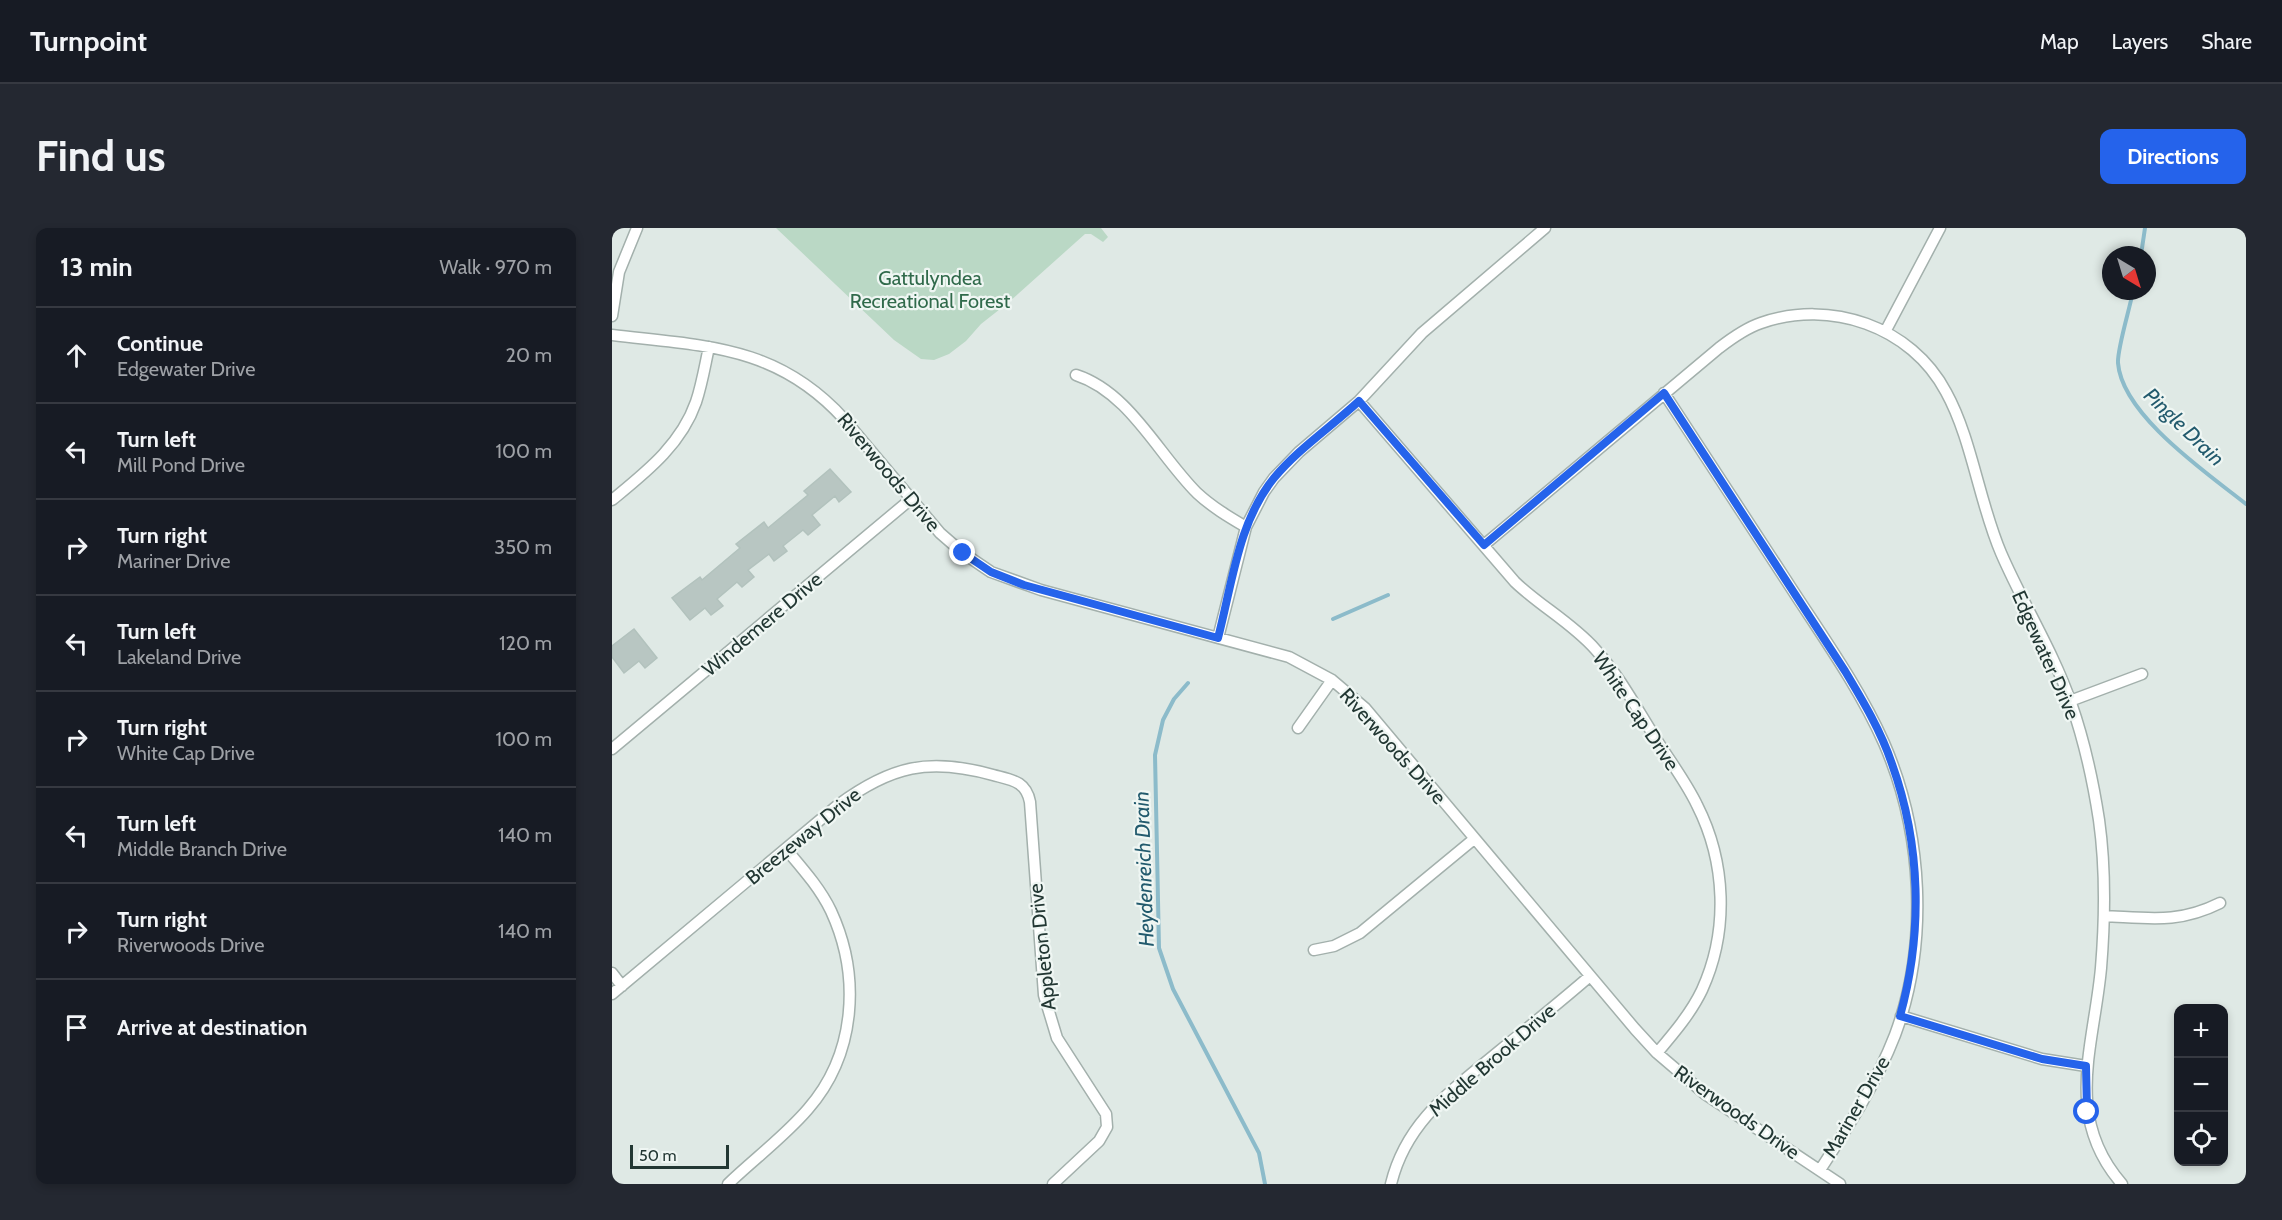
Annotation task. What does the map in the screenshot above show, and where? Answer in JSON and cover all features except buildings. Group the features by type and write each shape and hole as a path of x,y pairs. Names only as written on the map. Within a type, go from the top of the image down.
{"street":[{"path":"612,316 619,272 637,228"},
{"path":"1218,638 1246,527 1260,497 1274,478 1299,452 1359,401 1422,333 1545,228"},
{"path":"1885,332 1940,228"},
{"name":"Edgewater Drive","path":"1484,545 1732,338 1759,323 1809,314 1841,316 1870,324 1918,355 1946,391 1958,419 1998,546 2070,701 2087,758 2099,819 2103,860 2104,916 2100,973 2086,1066 2085,1095 2091,1128 2103,1155 2122,1184"},
{"name":"Riverwoods Drive","path":"612,335 709,347 765,362 801,380 831,405 940,533 978,564 1008,580 1289,657 1332,680 1365,708 1590,976 1658,1053 1705,1094 1840,1184"},
{"path":"612,500 658,461 677,439 696,401 709,347"},
{"path":"1076,375 1091,380 1113,395 1197,492 1219,511 1246,527"},
{"name":"Mariner Drive","path":"1664,393 1845,671 1872,718 1892,764 1911,834 1916,881 1914,951 1900,1016 1878,1075 1820,1170"},
{"name":"White Cap Drive","path":"1359,401 1528,595 1575,630 1596,649 1688,789 1711,838 1721,894 1715,950 1694,1005 1658,1053"},
{"name":"Windemere Drive","path":"612,749 911,500"},
{"path":"2070,701 2142,674"},
{"path":"1298,728 1332,680"},
{"name":"Breezeway Drive","path":"612,994 852,795 882,777 903,770 940,764 1015,780 1026,788"},
{"name":"Appleton Drive","path":"1026,788 1030,802 1041,974 1047,1012 1057,1038 1106,1114 1107,1127 1099,1141 1053,1184"},
{"path":"1314,950 1334,946 1360,933 1474,839"},
{"path":"728,1184 794,1123 814,1101 838,1059 848,1022 850,982 844,945 838,927 822,894 786,849"},
{"path":"2104,916 2176,918 2203,911 2220,903"},
{"path":"612,973 622,986"},
{"name":"Middle Brook Drive","path":"1391,1184 1406,1142 1437,1104 1590,976"},
{"path":"1900,1016 2042,1059 2086,1066"}],"green space":[{"name":"Gattulyndea Recreational Forest","path":"776,228 1101,228 1108,237 1103,242 1091,234 1085,234 981,324 966,341 949,354 934,360 921,359 894,340"}],"waterway":[{"name":"Pingle Drain","path":"2142,246 2145,228"},
{"name":"Pingle Drain","path":"2131,300 2118,363 2123,383 2134,403 2169,441 2246,504"},
{"name":"Heydenreich Drain","path":"1333,619 1388,595"},
{"name":"Heydenreich Drain","path":"1188,683 1174,699 1163,720 1155,755 1159,948 1173,989 1259,1153 1265,1184"}],"route":[{"path":"963,553 991,572 1008,580 1218,638 1246,527 1264,492 1299,452 1359,401 1484,545 1664,393 1845,671 1872,718 1892,764 1911,834 1916,881 1914,951 1906,997 1900,1016 2042,1059 2086,1066 2087,1112"}]}
